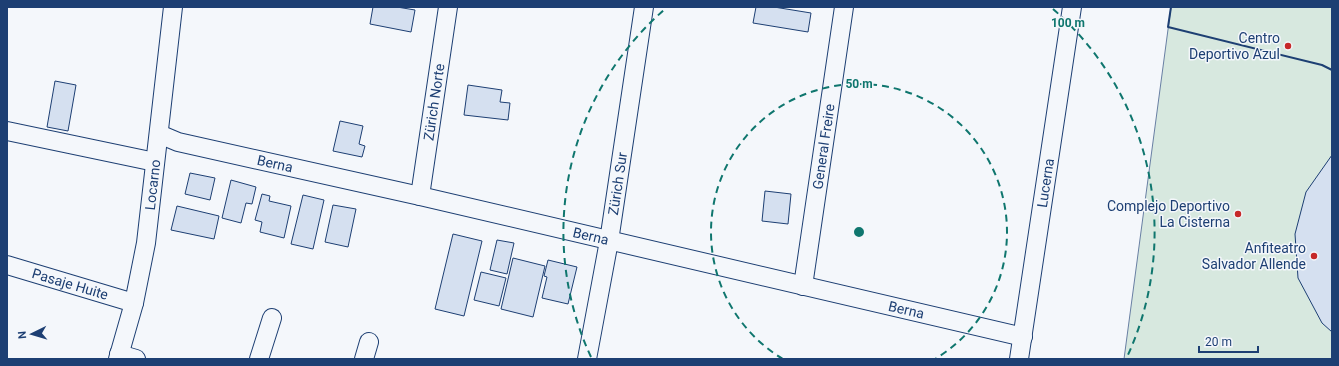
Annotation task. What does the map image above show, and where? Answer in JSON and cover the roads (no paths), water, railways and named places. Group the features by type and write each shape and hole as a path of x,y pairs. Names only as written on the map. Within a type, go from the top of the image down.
{"street":[{"name":"Locarno","path":"124,357 146,243 173,7"},
{"name":"Zürich Norte","path":"420,196 448,7"},
{"name":"Zürich Sur","path":"587,359 609,241 644,7"},
{"name":"General Freire","path":"803,286 844,7"},
{"name":"Lucerna","path":"1019,359 1072,7"},
{"path":"7,131 156,162"},
{"name":"Berna","path":"159,134 186,143 420,196 1023,337"},
{"name":"Pasaje Huite","path":"7,264 134,303"},
{"path":"258,359 272,318"}],"place":[{"name":"Centro Deportivo Azul","path":"1288,46"},
{"name":"Complejo Deportivo La Cisterna","path":"1238,214"},
{"name":"Anfiteatro Salvador Allende","path":"1314,256"}]}
